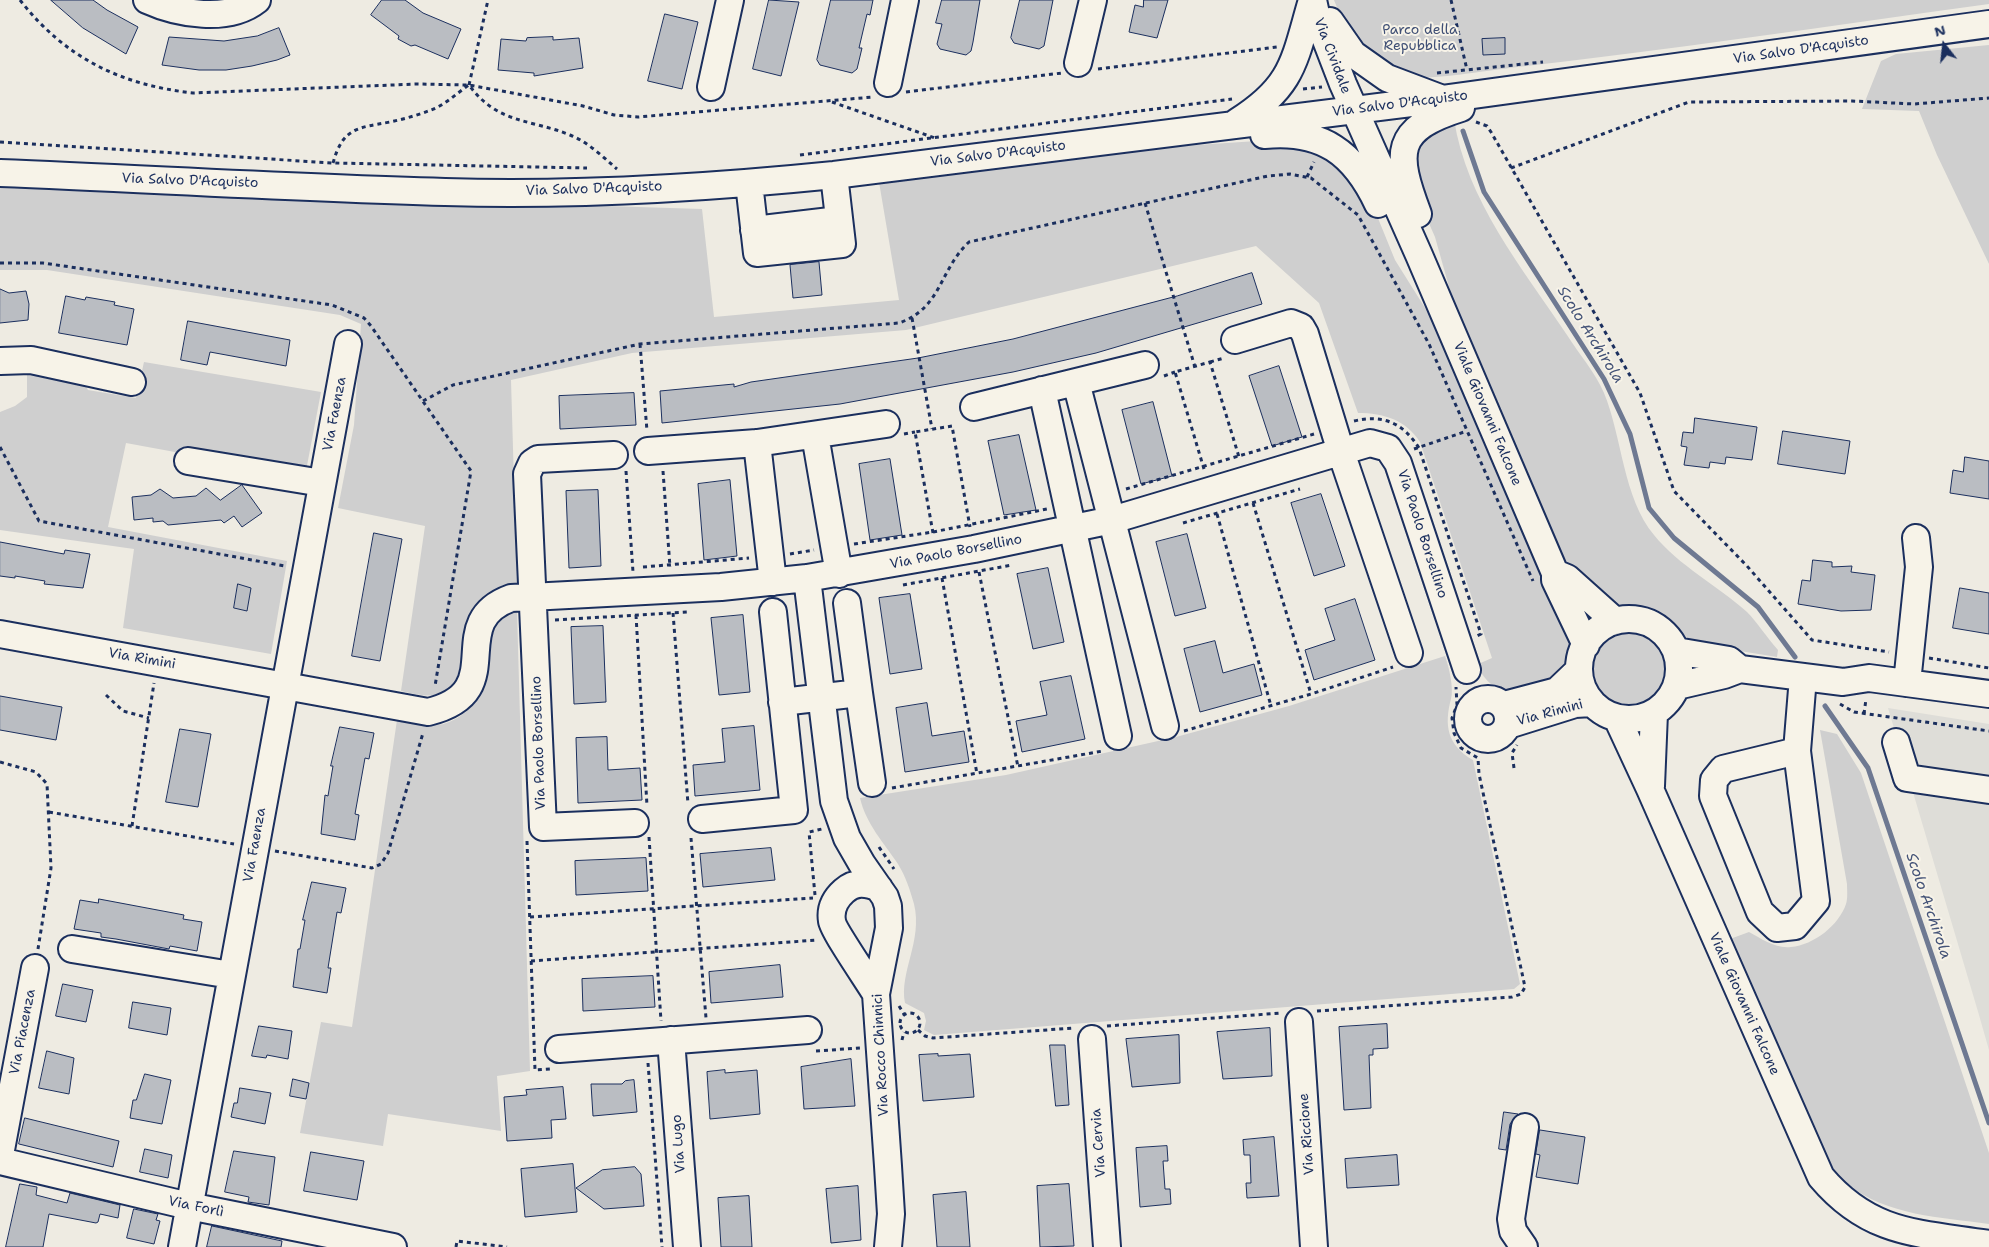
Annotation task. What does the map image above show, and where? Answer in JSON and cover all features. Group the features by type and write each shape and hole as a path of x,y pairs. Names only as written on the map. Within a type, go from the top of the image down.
{"street":[{"path":"146,0 175,9 206,14 239,10 257,0"},
{"path":"711,87 730,0"},
{"path":"890,90 905,0"},
{"path":"1079,68 1093,0"},
{"name":"Via Cividale","path":"1313,0 1316,14 1354,110"},
{"name":"Via Cividale","path":"1227,125 1262,106 1276,93 1287,77 1313,0"},
{"name":"Via Cividale","path":"1313,0 1353,54 1387,78 1443,99"},
{"name":"Via Salvo D'Acquisto","path":"0,173 446,192 597,191 749,183 834,175 1443,99 1544,73 1989,24"},
{"path":"1227,125 1244,138 1294,134 1318,140 1334,148 1347,157 1367,180 1395,243 1419,255 1424,231 1406,181 1403,158 1406,143 1425,120 1544,73"},
{"name":"Viale Giovanni Falcone","path":"1354,110 1419,255 1555,573 1555,580 1586,645"},
{"path":"749,183 757,253 842,244 834,175"},
{"path":"1235,340 1285,324 1291,323 1301,327 1405,658"},
{"name":"Via Faenza","path":"182,1247 348,344"},
{"path":"0,361 31,360 132,382"},
{"path":"974,407 1145,365"},
{"path":"1076,382 1105,495 1172,730"},
{"path":"1042,390 1070,517 1115,742"},
{"path":"655,459 886,424"},
{"path":"816,435 839,574"},
{"name":"Via Paolo Borsellino","path":"284,685 428,712 455,703 471,685 478,632 485,615 492,608 511,598 534,597 633,581 671,578 773,582 839,574 935,544 1070,517 1112,520 1207,480 1338,440 1370,443 1388,448 1395,456 1462,676"},
{"path":"757,443 773,582"},
{"name":"Via Paolo Borsellino","path":"620,461 545,458 538,459 529,468 527,474 543,827 644,822"},
{"path":"188,461 322,484"},
{"path":"1908,683 1919,567 1916,538"},
{"path":"1555,573 1567,578 1615,621"},
{"name":"Via Rocco Chinnici","path":"807,578 834,801 847,838 862,864 888,880 887,997 879,1024 891,1214 888,1247"},
{"path":"847,603 859,693 881,786"},
{"path":"694,819 794,810 773,612"},
{"path":"1636,620 1647,622 1664,633 1676,651 1679,668 1677,686 1664,706 1654,713 1636,719 1616,718 1592,703 1585,693 1579,670 1586,645 1598,630 1615,621 1636,620"},
{"name":"Via Rimini","path":"0,634 284,685"},
{"path":"1676,651 1729,660 1740,669"},
{"path":"1677,686 1724,675 1740,669 1803,677 1839,691 1867,693 1989,711"},
{"name":"Via Rimini","path":"1503,710 1557,691 1579,670"},
{"path":"1462,676 1503,710"},
{"name":"Via Rimini","path":"1462,676 1470,709 1468,725 1479,737 1494,738 1502,734 1503,710"},
{"path":"1797,751 1723,768 1714,780 1713,796 1760,912 1777,928 1795,926 1816,901 1797,751 1803,677"},
{"path":"1839,691 1869,678 1989,694"},
{"path":"782,702 859,693"},
{"name":"Via Rimini","path":"1470,709 1482,699 1503,710 1592,703"},
{"name":"Viale Giovanni Falcone","path":"1650,789 1654,713"},
{"name":"Viale Giovanni Falcone","path":"1616,718 1650,789 1821,1177 1832,1190 1854,1209 1875,1221 1899,1229 1989,1244"},
{"path":"1896,742 1907,778 1989,790"},
{"path":"879,1024 862,1006 834,954 834,928 832,921 834,902 846,889 855,884 888,880"},
{"path":"834,928 887,997"},
{"path":"72,949 231,975"},
{"name":"Via Piacenza","path":"0,1155 35,968"},
{"name":"Via Riccione","path":"1301,1015 1314,1247"},
{"path":"559,1049 808,1030"},
{"name":"Via Cervia","path":"1091,1031 1107,1247"},
{"name":"Via Lugo","path":"666,1041 687,1247"},
{"path":"1524,1247 1513,1231 1511,1219 1525,1127"},
{"name":"Via Forlì","path":"0,1161 189,1206 393,1247"}],"path":[{"path":"20,0 44,27 74,52 124,79 149,87 193,93 417,84 470,85 628,117 659,117 831,102 890,90 1287,46"},
{"path":"333,162 337,147 350,132 363,126 390,122 433,109 470,85 488,0"},
{"path":"1451,0 1467,70"},
{"path":"1432,73 1467,70 1544,73"},
{"path":"1276,93 1343,84"},
{"path":"470,85 486,104 495,111 517,120 570,135 618,169 608,169"},
{"path":"791,156 1237,98"},
{"path":"1512,168 1689,102 1852,101 1914,104 1989,98"},
{"path":"831,102 935,138"},
{"path":"1472,122 1487,126 1640,393 1674,491 1748,566 1812,640 1989,668"},
{"path":"0,142 333,162 589,168"},
{"path":"1145,202 1195,367"},
{"path":"912,318 932,429"},
{"path":"640,344 671,578 694,819 696,906 707,1038"},
{"path":"1271,706 1175,372 1210,362 1311,694"},
{"path":"1105,495 1207,480 1338,440 1364,418 1391,421 1407,432 1419,448"},
{"path":"977,774 916,432 932,429 952,426 1018,767"},
{"path":"0,447 39,522 306,570"},
{"path":"620,461 633,581 644,822 666,1041"},
{"path":"633,581 671,578 770,556 835,548 935,544 1070,517"},
{"path":"623,569 633,581"},
{"path":"1172,730 1271,706 1311,694 1405,658"},
{"path":"918,1030 925,1036 933,1038 1091,1031 1512,997 1521,994 1525,987 1479,774 1478,758 1461,748 1454,732 1452,718 1457,705 1462,676"},
{"path":"132,826 154,683"},
{"path":"1839,691 1854,712 1989,731"},
{"path":"106,695 123,711 149,718"},
{"path":"881,786 1018,767 1115,742"},
{"path":"0,762 36,772 46,784 51,868 35,968"},
{"path":"876,843 888,880"},
{"path":"530,917 815,898"},
{"path":"887,997 904,1014"},
{"path":"910,1012 920,1019 918,1030 912,1034 904,1032 900,1026 900,1019 904,1014 910,1012"},
{"path":"648,1062 662,1247"},
{"path":"456,1247 457,1241 507,1247"}],"shaded area":[{"path":"1888,708 1989,724 1989,1050 1979,1015"}],"green space":[{"name":"Parco della Repubblica","path":"1334,0 1989,0 1989,4 1629,54 1458,75 1417,78 1385,65 1364,47 1347,25"},
{"path":"1989,45 1989,264 1937,155 1919,111 1862,109 1881,61 1896,54"},
{"path":"1454,119 1460,149 1483,206 1515,259 1592,370 1604,393 1629,485 1644,520 1654,535 1675,556 1747,612 1778,650 1777,657 1697,644 1655,611 1608,603 1580,577 1564,558 1453,301 1435,237 1416,194 1413,161 1425,135"},
{"path":"1272,140 1333,156 1373,206 1395,260 1432,319 1573,645 1572,658 1563,677 1510,693 1498,689 1483,675 1476,665 1492,658 1420,442 1408,428 1394,419 1377,414 1358,413 1319,303 1256,246 906,330 632,353 511,380 517,585 490,593 475,606 466,623 458,675 450,688 435,695 401,691 425,526 338,508 354,425 361,324 340,315 47,270 0,270 0,187 702,209 714,317 899,300 879,182 1136,149"},
{"path":"144,362 321,392 305,476 126,443 108,527 287,561 271,654 123,628 134,549 0,530 0,412 15,406 27,397 27,368 81,378 88,390 136,398"},
{"path":"517,611 530,1071 497,1076 501,1131 388,1114 383,1146 300,1133 321,1022 352,1027 397,720 430,725 442,724 457,718 471,707 481,695 487,681 492,629 497,621 505,615"},
{"path":"1622,629 1638,629 1659,640 1670,661 1670,677 1659,698 1638,709 1622,709 1608,703 1596,691 1590,677 1590,661 1596,647 1608,635"},
{"path":"1445,656 1452,689 1448,726 1453,741 1458,748 1473,760 1520,984 1514,989 934,1035 924,1030 926,1021 924,1013 905,1003 905,980 916,931 914,904 898,864 871,825 860,798 1006,775 1176,737 1289,706"},
{"path":"1820,730 1837,734 1861,773 1989,1153 1989,1224 1933,1217 1897,1209 1863,1195 1840,1178 1823,1154 1730,939 1749,932 1769,943 1780,946 1791,947 1800,945 1824,933 1843,912 1847,897 1847,884"}],"building":[{"path":"51,0 93,0 138,27 126,54 83,28"},
{"path":"382,0 405,0 423,13 461,29 448,59 415,45 411,46 398,39 399,36 371,15"},
{"path":"769,0 799,2 781,76 753,69"},
{"path":"831,0 873,0 870,15 867,14 859,48 862,48 857,69 852,73 820,65 817,60"},
{"path":"942,0 980,0 971,51 966,55 940,49 937,44 942,24 936,23"},
{"path":"1020,0 1053,0 1044,46 1039,49 1014,43 1011,38"},
{"path":"1144,0 1168,0 1157,38 1129,32 1135,5 1143,7"},
{"path":"665,14 698,22 682,89 648,81"},
{"path":"279,28 290,55 277,60 226,70 199,70 162,65 169,37 224,41 257,36"},
{"path":"553,37 553,40 579,38 583,68 534,76 534,73 498,70 501,39 526,41 527,38"},
{"path":"1505,38 1505,54 1483,55 1482,39"},
{"path":"819,262 822,295 793,298 790,265"},
{"path":"1252,273 1262,304 1096,353 1013,372 840,404 662,423 660,391 734,384 734,387 751,382 918,358 1013,339 1177,296"},
{"path":"0,289 9,293 26,291 29,304 28,320 0,323"},
{"path":"66,296 85,300 86,297 115,302 114,305 134,309 127,345 59,333"},
{"path":"188,321 290,340 286,366 210,352 207,365 181,360"},
{"path":"1279,366 1302,437 1272,446 1249,376"},
{"path":"634,393 636,425 560,429 559,396"},
{"path":"1153,402 1172,476 1141,484 1122,410"},
{"path":"1695,418 1757,427 1752,460 1726,457 1725,464 1710,462 1709,468 1684,465 1687,447 1681,446 1683,432 1693,433"},
{"path":"1783,431 1850,441 1845,474 1778,464"},
{"path":"1019,435 1036,510 1004,515 988,441"},
{"path":"1965,457 1989,461 1989,499 1950,493 1953,470 1963,472"},
{"path":"890,459 902,535 870,540 859,464"},
{"path":"730,480 737,556 704,560 698,484"},
{"path":"242,485 262,513 242,527 234,516 224,523 221,520 168,525 163,521 153,522 153,518 134,520 132,497 151,495 160,489 173,498 196,496 206,488 220,500"},
{"path":"598,490 601,566 569,568 566,491"},
{"path":"1321,494 1345,566 1314,576 1291,503"},
{"path":"374,533 402,539 380,661 352,656"},
{"path":"1187,534 1206,608 1175,616 1156,542"},
{"path":"0,542 64,554 65,550 90,554 83,588 44,584 45,581 15,576 15,578 0,576"},
{"path":"1813,560 1832,562 1832,567 1852,566 1851,572 1875,575 1871,610 1841,611 1798,604 1802,580 1810,581"},
{"path":"1048,568 1064,642 1033,649 1017,574"},
{"path":"238,584 251,588 247,611 234,608"},
{"path":"1960,588 1989,593 1989,634 1953,628"},
{"path":"910,594 922,669 890,674 879,598"},
{"path":"1355,599 1375,660 1314,680 1305,650 1335,640 1325,609"},
{"path":"743,615 750,692 719,695 711,618"},
{"path":"603,626 606,702 574,704 571,627"},
{"path":"1215,641 1223,673 1254,664 1262,695 1200,712 1184,649"},
{"path":"1071,676 1085,739 1022,752 1016,721 1047,715 1040,682"},
{"path":"0,696 62,707 56,740 0,730"},
{"path":"927,703 932,736 964,731 969,762 905,772 896,708"},
{"path":"754,726 760,790 695,796 693,765 725,762 722,729"},
{"path":"340,727 374,733 369,759 365,758 355,814 359,815 355,840 321,834 325,795 328,796 333,766 331,766"},
{"path":"180,729 211,734 198,807 166,802"},
{"path":"607,737 608,770 640,768 642,800 578,803 576,738"},
{"path":"771,848 775,880 703,887 700,854"},
{"path":"646,858 648,891 576,895 575,861"},
{"path":"312,882 346,888 341,913 337,912 328,968 331,968 327,993 293,987 298,949 300,949 305,920 303,920"},
{"path":"99,899 184,915 183,919 202,922 197,951 170,946 169,949 101,937 101,933 74,929 80,900 98,903"},
{"path":"780,965 783,997 711,1003 709,972"},
{"path":"653,976 655,1007 583,1011 582,979"},
{"path":"63,984 93,990 86,1022 56,1016"},
{"path":"133,1002 171,1008 167,1035 129,1028"},
{"path":"1387,1024 1388,1048 1373,1049 1373,1055 1369,1055 1371,1108 1344,1110 1339,1027"},
{"path":"259,1026 292,1031 288,1059 267,1055 266,1058 252,1056"},
{"path":"1270,1028 1272,1076 1223,1079 1217,1032"},
{"path":"1179,1035 1180,1083 1132,1087 1126,1039"},
{"path":"1050,1045 1065,1045 1069,1105 1056,1106"},
{"path":"47,1051 74,1058 69,1094 39,1088"},
{"path":"938,1054 938,1056 970,1054 974,1097 923,1101 919,1055"},
{"path":"851,1059 855,1106 804,1109 801,1067"},
{"path":"725,1070 725,1073 757,1070 760,1114 710,1119 707,1072"},
{"path":"145,1074 171,1080 162,1124 130,1118 133,1100 136,1100"},
{"path":"293,1079 309,1083 306,1099 290,1096"},
{"path":"634,1080 637,1112 593,1116 591,1084 622,1084 625,1081"},
{"path":"563,1087 566,1119 551,1120 552,1138 507,1141 504,1097 527,1095 526,1090"},
{"path":"240,1088 271,1093 265,1124 231,1117 234,1103 237,1103"},
{"path":"1504,1112 1518,1114 1510,1124 1506,1150 1499,1149"},
{"path":"25,1118 119,1141 113,1167 19,1144"},
{"path":"1540,1130 1585,1137 1578,1184 1536,1177 1540,1155 1536,1154"},
{"path":"1274,1137 1279,1196 1247,1198 1246,1183 1251,1183 1250,1155 1244,1155 1243,1140"},
{"path":"1167,1146 1168,1161 1163,1161 1165,1189 1170,1189 1171,1204 1140,1207 1136,1148"},
{"path":"145,1149 172,1155 168,1178 140,1172"},
{"path":"234,1151 275,1157 269,1205 248,1202 249,1197 225,1192"},
{"path":"311,1152 364,1161 357,1200 304,1191"},
{"path":"1397,1155 1399,1185 1347,1188 1345,1159"},
{"path":"573,1164 577,1212 525,1217 521,1169"},
{"path":"635,1167 641,1174 644,1206 604,1209 576,1188 602,1170"},
{"path":"20,1184 37,1187 36,1195 67,1203 70,1193 120,1205 118,1218 100,1214 96,1223 49,1214 43,1247 6,1247"},
{"path":"1069,1184 1074,1246 1040,1247 1037,1186"},
{"path":"858,1186 861,1240 831,1243 826,1189"},
{"path":"966,1192 970,1247 937,1247 933,1195"},
{"path":"749,1196 752,1247 721,1247 718,1198"},
{"path":"134,1209 158,1214 156,1220 160,1221 154,1244 127,1238"},
{"path":"212,1226 282,1241 281,1247 207,1247"}],"waterway":[{"name":"Scolo Archirola","path":"1463,131 1484,192 1604,379 1630,434 1649,508 1674,538 1758,607 1795,657"},
{"name":"Scolo Archirola","path":"1825,706 1868,768 1989,1123"}]}
